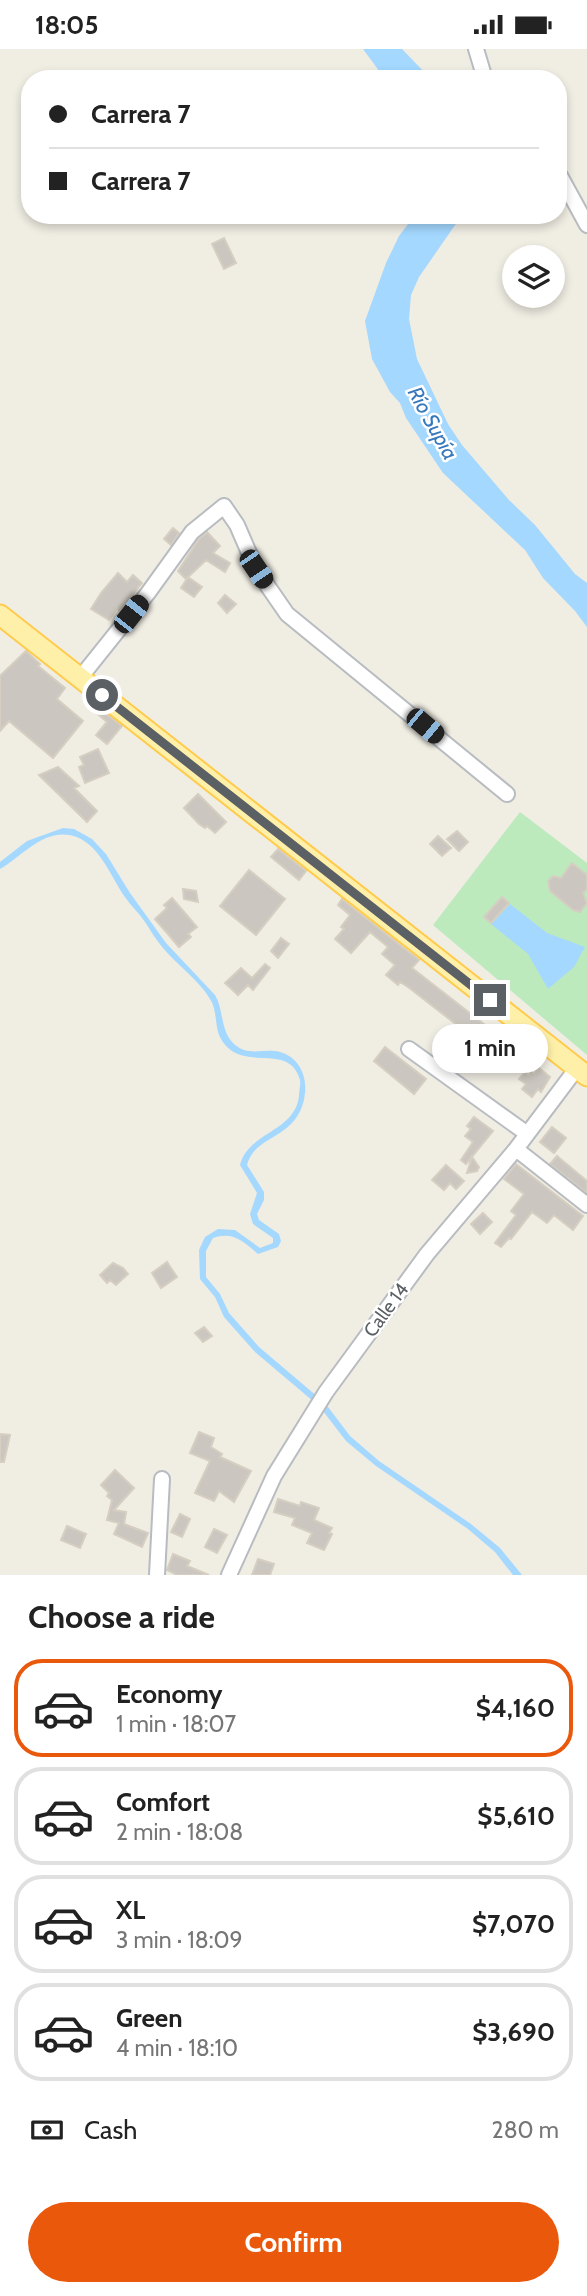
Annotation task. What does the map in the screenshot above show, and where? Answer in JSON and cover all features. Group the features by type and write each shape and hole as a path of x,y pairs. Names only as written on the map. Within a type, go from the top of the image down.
{"main road":[{"path":"0,615 582,1072"}],"street":[{"path":"477,49 483,70"},
{"path":"567,188 587,225"},
{"path":"80,678 148,593 192,532 224,506 237,526 256,569 287,614 507,794"},
{"path":"409,1049 526,1133"},
{"name":"Calle 14","path":"229,1575 274,1476 326,1392 427,1254 516,1149 526,1133 582,1072"},
{"path":"516,1149 587,1205"},
{"path":"157,1575 162,1479"}],"green space":[{"path":"520,812 587,863 587,1055 433,925"}],"water":[{"path":"363,49 402,49 422,70 378,70"},
{"name":"Río Supía","path":"408,224 456,224 419,277 411,295 409,319 417,359 448,424 462,445 509,500 535,525 575,574 587,583 587,627 543,578 525,550 443,473 406,418 400,403 390,392 372,359 365,321 399,236"},
{"path":"63,828 74,829 92,839 106,854 166,943 215,995 226,1033 234,1044 245,1050 274,1051 287,1055 297,1063 305,1080 305,1093 295,1120 259,1147 247,1165 264,1192 264,1200 257,1214 259,1220 279,1234 281,1241 278,1247 258,1254 232,1237 213,1238 206,1251 206,1277 220,1294 229,1313 259,1347 325,1403 350,1436 379,1461 471,1524 500,1548 522,1575 513,1575 495,1552 468,1529 376,1466 346,1441 320,1407 255,1352 224,1317 215,1297 200,1279 199,1250 205,1237 218,1229 235,1230 260,1248 273,1243 273,1238 253,1224 250,1214 257,1193 240,1165 252,1145 281,1125 296,1108 300,1080 294,1068 286,1062 241,1055 230,1049 221,1039 214,1009 205,992 160,945 125,897 103,860 89,844 70,835 50,837 41,840 0,869 0,862 27,841"},
{"path":"510,904 547,933 585,947 574,967 548,989 528,954 491,924"}],"building":[{"path":"224,238 236,263 224,269 212,244"},
{"path":"173,528 179,533 171,545 164,539"},
{"path":"207,532 220,546 213,553 230,563 225,572 206,560 186,579 178,571 199,539"},
{"path":"118,573 127,582 133,575 142,583 109,620 91,609"},
{"path":"188,577 202,587 194,597 181,588"},
{"path":"225,595 236,604 227,613 218,603"},
{"path":"26,651 40,664 38,666 65,688 57,699 83,721 53,758 9,721 0,731 0,676"},
{"path":"89,701 122,726 107,744 96,735 107,722 86,704"},
{"path":"98,749 109,773 85,783 79,767 84,765 80,757"},
{"path":"58,767 79,786 74,788 97,811 87,822 39,775"},
{"path":"198,794 226,822 215,833 207,826 205,828 199,824 184,808"},
{"path":"457,831 468,842 459,851 447,839"},
{"path":"438,836 451,848 442,856 430,844"},
{"path":"278,849 306,871 299,880 271,857"},
{"path":"572,863 587,875 587,889 583,893 587,903 580,912 573,910 550,891 548,881 553,876 561,878"},
{"path":"249,870 285,899 256,935 220,906"},
{"path":"183,889 196,891 198,902 184,899"},
{"path":"502,897 509,903 491,923 484,917"},
{"path":"172,898 197,927 188,934 191,937 179,947 155,919 167,908 164,905"},
{"path":"342,899 419,960 412,968 489,1028 479,1042 408,987 400,982 398,985 386,975 395,965 382,954 388,947 370,932 351,953 335,939 344,929 341,927 350,915 338,905"},
{"path":"281,938 289,944 278,958 271,951"},
{"path":"265,964 270,968 253,990 248,985 238,995 225,983 241,968 252,978"},
{"path":"504,1039 522,1054 511,1067 493,1052"},
{"path":"385,1047 426,1079 414,1094 374,1061"},
{"path":"539,1068 550,1077 541,1092 538,1089 532,1097 522,1089 526,1084 519,1079 525,1072 534,1074"},
{"path":"474,1117 493,1131 466,1164 461,1160 473,1142 465,1136 471,1129 467,1126"},
{"path":"552,1127 566,1138 554,1153 540,1142"},
{"path":"557,1156 587,1181 587,1193 550,1164"},
{"path":"472,1157 479,1167 477,1171 467,1173"},
{"path":"516,1164 583,1216 573,1230 554,1215 547,1223 532,1212 511,1239 501,1247 495,1243 516,1215 511,1211 524,1194 504,1179"},
{"path":"446,1165 464,1181 456,1189 450,1183 444,1190 432,1180"},
{"path":"483,1213 492,1222 480,1234 471,1224"},
{"path":"167,1262 177,1277 161,1288 152,1273"},
{"path":"113,1263 128,1274 116,1285 110,1280 107,1283 100,1275"},
{"path":"204,1327 212,1336 203,1342 195,1333"},
{"path":"199,1432 214,1438 211,1447 222,1454 220,1457 251,1471 234,1502 219,1491 214,1501 195,1493 210,1461 190,1453"},
{"path":"0,1434 10,1435 4,1462 0,1462"},
{"path":"115,1470 134,1488 114,1510 126,1512 124,1524 148,1533 142,1547 114,1534 119,1523 107,1520 112,1500 101,1485"},
{"path":"278,1499 300,1506 301,1502 319,1508 314,1520 332,1528 324,1550 307,1543 312,1533 292,1525 295,1518 274,1512"},
{"path":"180,1514 190,1519 182,1537 171,1532"},
{"path":"67,1526 86,1534 80,1548 61,1540"},
{"path":"214,1529 227,1535 217,1553 205,1547"},
{"path":"173,1554 190,1561 187,1566 209,1575 177,1575 167,1570"},
{"path":"258,1559 274,1564 270,1575 252,1575"}],"route":[{"path":"102,695 490,1000"}]}
